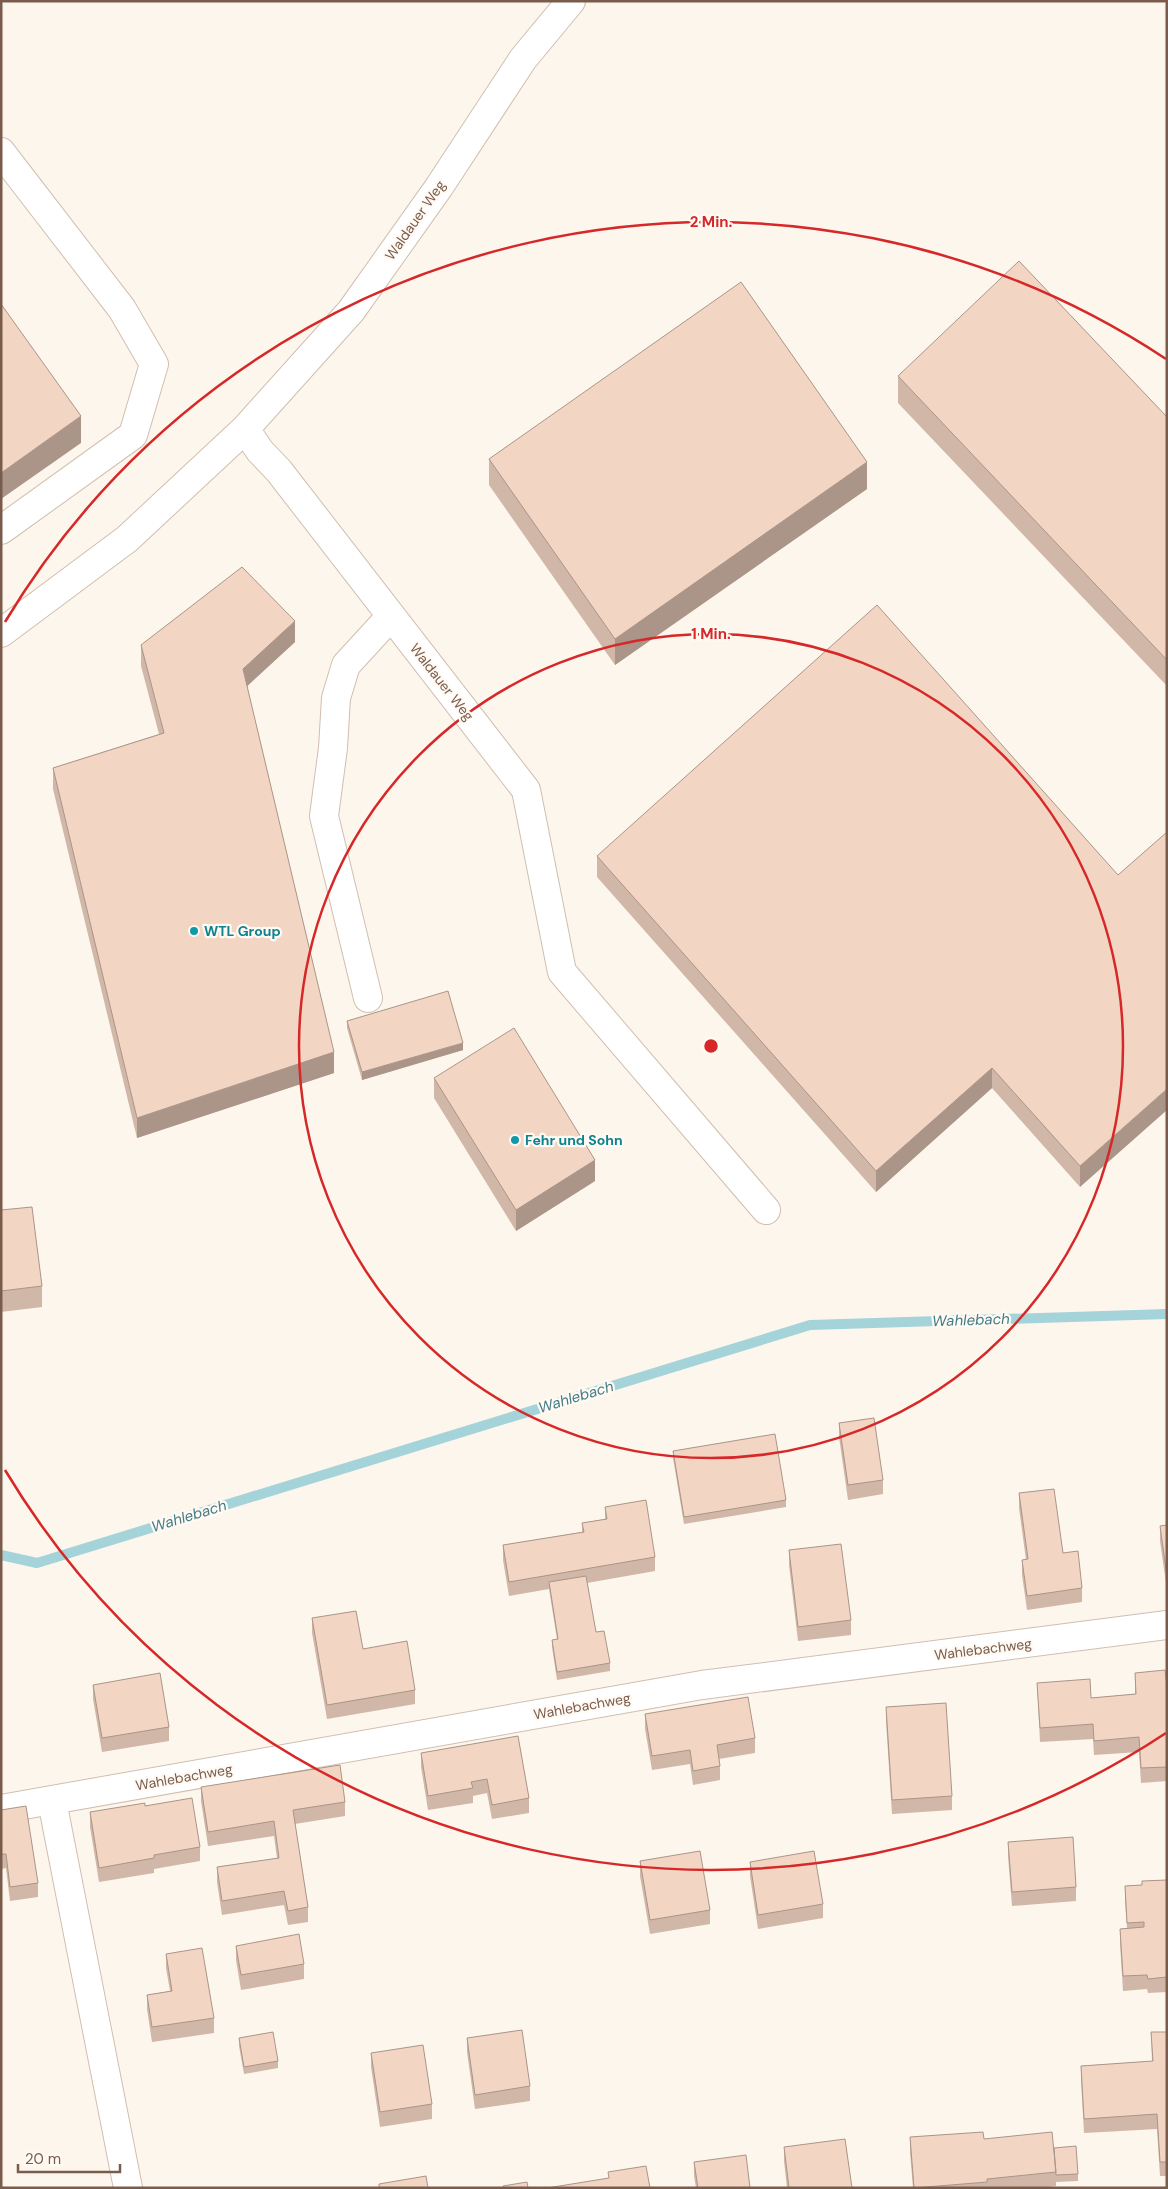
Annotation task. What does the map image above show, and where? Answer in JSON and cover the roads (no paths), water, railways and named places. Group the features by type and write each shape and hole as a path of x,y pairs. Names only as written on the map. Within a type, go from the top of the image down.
{"street":[{"name":"Waldauer Weg","path":"1,633 127,539 244,429 351,311 439,188 523,59 571,1"},
{"path":"1,152 122,309 154,364 133,435 1,530"},
{"name":"Waldauer Weg","path":"244,429 260,451 279,471 526,790 562,972 766,1210"},
{"path":"368,998 324,816 334,748 336,698 346,665 391,616"},
{"name":"Wahlebachweg","path":"1,1809 702,1685 1167,1625"},
{"path":"52,1801 128,2188"}],"waterway":[{"name":"Wahlebach","path":"1,1555 37,1563 810,1325 1167,1314"}],"place":[{"name":"WTL Group","path":"194,931"},
{"name":"Fehr und Sohn","path":"515,1140"}]}
